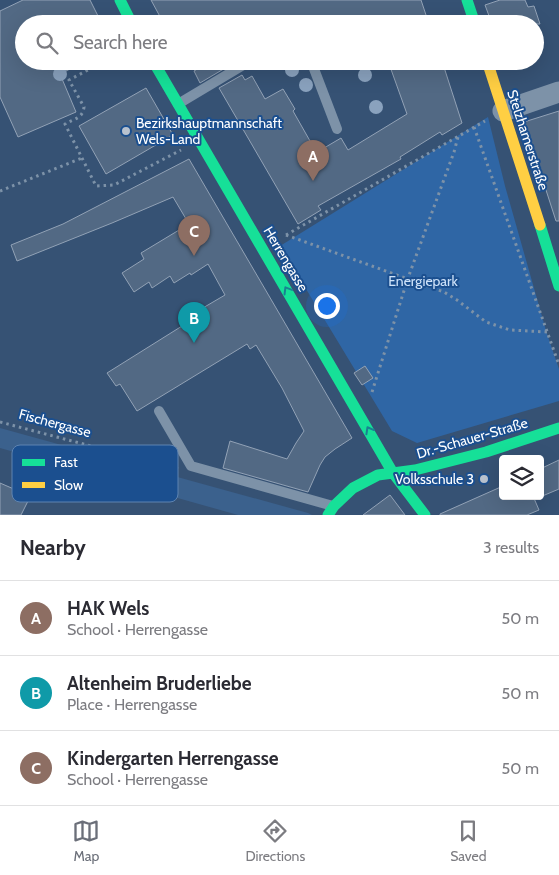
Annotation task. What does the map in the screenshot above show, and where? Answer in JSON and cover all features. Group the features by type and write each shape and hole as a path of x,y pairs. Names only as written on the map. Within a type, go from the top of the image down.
{"street":[{"path":"120,0 128,15"},
{"path":"467,0 472,15"},
{"name":"Herrengasse","path":"158,70 393,473 426,515"},
{"name":"Stelzhamerstraße","path":"490,70 559,286"},
{"path":"503,111 559,92"},
{"name":"Dr.-Schauer-Straße","path":"331,511 353,488 378,475 422,468 486,452 559,428"}],"lane":[{"path":"178,105 235,70"},
{"path":"314,70 337,129"},
{"path":"159,411 191,466 331,511"}],"path":[{"path":"88,70 69,80 84,107 84,112 65,124 96,186 114,185 199,140"},
{"path":"503,111 286,235 444,292 486,322 510,330 548,332"},
{"path":"474,127 559,365"},
{"path":"371,395 408,278 458,137"},
{"path":"0,191 82,158"},
{"name":"Fischergasse","path":"0,422 86,445"},
{"name":"Fischergasse","path":"178,470 187,472"}],"green space":[{"name":"Energiepark","path":"488,117 505,186 547,334 559,369 559,401 417,443 392,431 280,246"}],"shaded area":[{"path":"0,428 62,445 12,445 12,451 0,448"},
{"path":"178,477 312,515 238,515 178,498"}],"building":[{"path":"23,0 90,0 98,15 15,15 15,70 68,70 60,74 76,112 18,137 0,97 0,11"},
{"path":"151,0 421,0 426,15 159,15"},
{"path":"500,0 525,0 528,7 534,6 537,15 489,15 485,5"},
{"path":"196,70 222,70 200,83 194,71"},
{"path":"391,70 445,70 462,123 442,135 440,132 400,157 401,159 318,206 321,210 298,224 219,88 242,75 245,80 252,76 265,99 283,89 314,148 316,147 319,151 341,138 348,150 407,114"},
{"name":"Bezirkshauptmannschaft Wels-Land","path":"146,88 173,135 106,174 79,126"},
{"path":"559,111 559,221 556,221 524,122"},
{"path":"189,159 352,438 325,457 308,492 223,468 230,441 287,459 304,431 282,388 256,345 250,349 247,344 137,411 120,384 116,386 107,373 198,316 196,312 225,295 208,264 174,283 170,276 152,288 149,282 134,292 122,273 144,259 141,253 189,224 173,197 17,261 11,245 63,224"},
{"path":"365,366 373,378 362,385 354,373"},
{"path":"559,460 559,489 544,495 544,467"},
{"path":"0,483 12,488 12,502 28,502 21,515 0,515"},
{"path":"499,488 499,500 535,500 539,510 527,515 440,514"},
{"path":"390,495 405,515 363,515"}],"traffic: fast":[{"path":"120,0 128,15"},
{"path":"467,0 472,15"},
{"path":"158,70 393,473 425,515"},
{"path":"540,225 559,286"},
{"path":"328,515 334,506 353,488 378,475 415,470 486,452 559,428"}],"traffic: slow":[{"path":"490,70 540,225"}],"place":[{"name":"Bezirkshauptmannschaft Wels-Land","path":"126,131"},
{"name":"HAK Wels","path":"313,181"},
{"name":"Kindergarten Herrengasse","path":"194,256"},
{"name":"Altenheim Bruderliebe","path":"194,343"},
{"name":"Volksschule 3","path":"484,479"}]}
